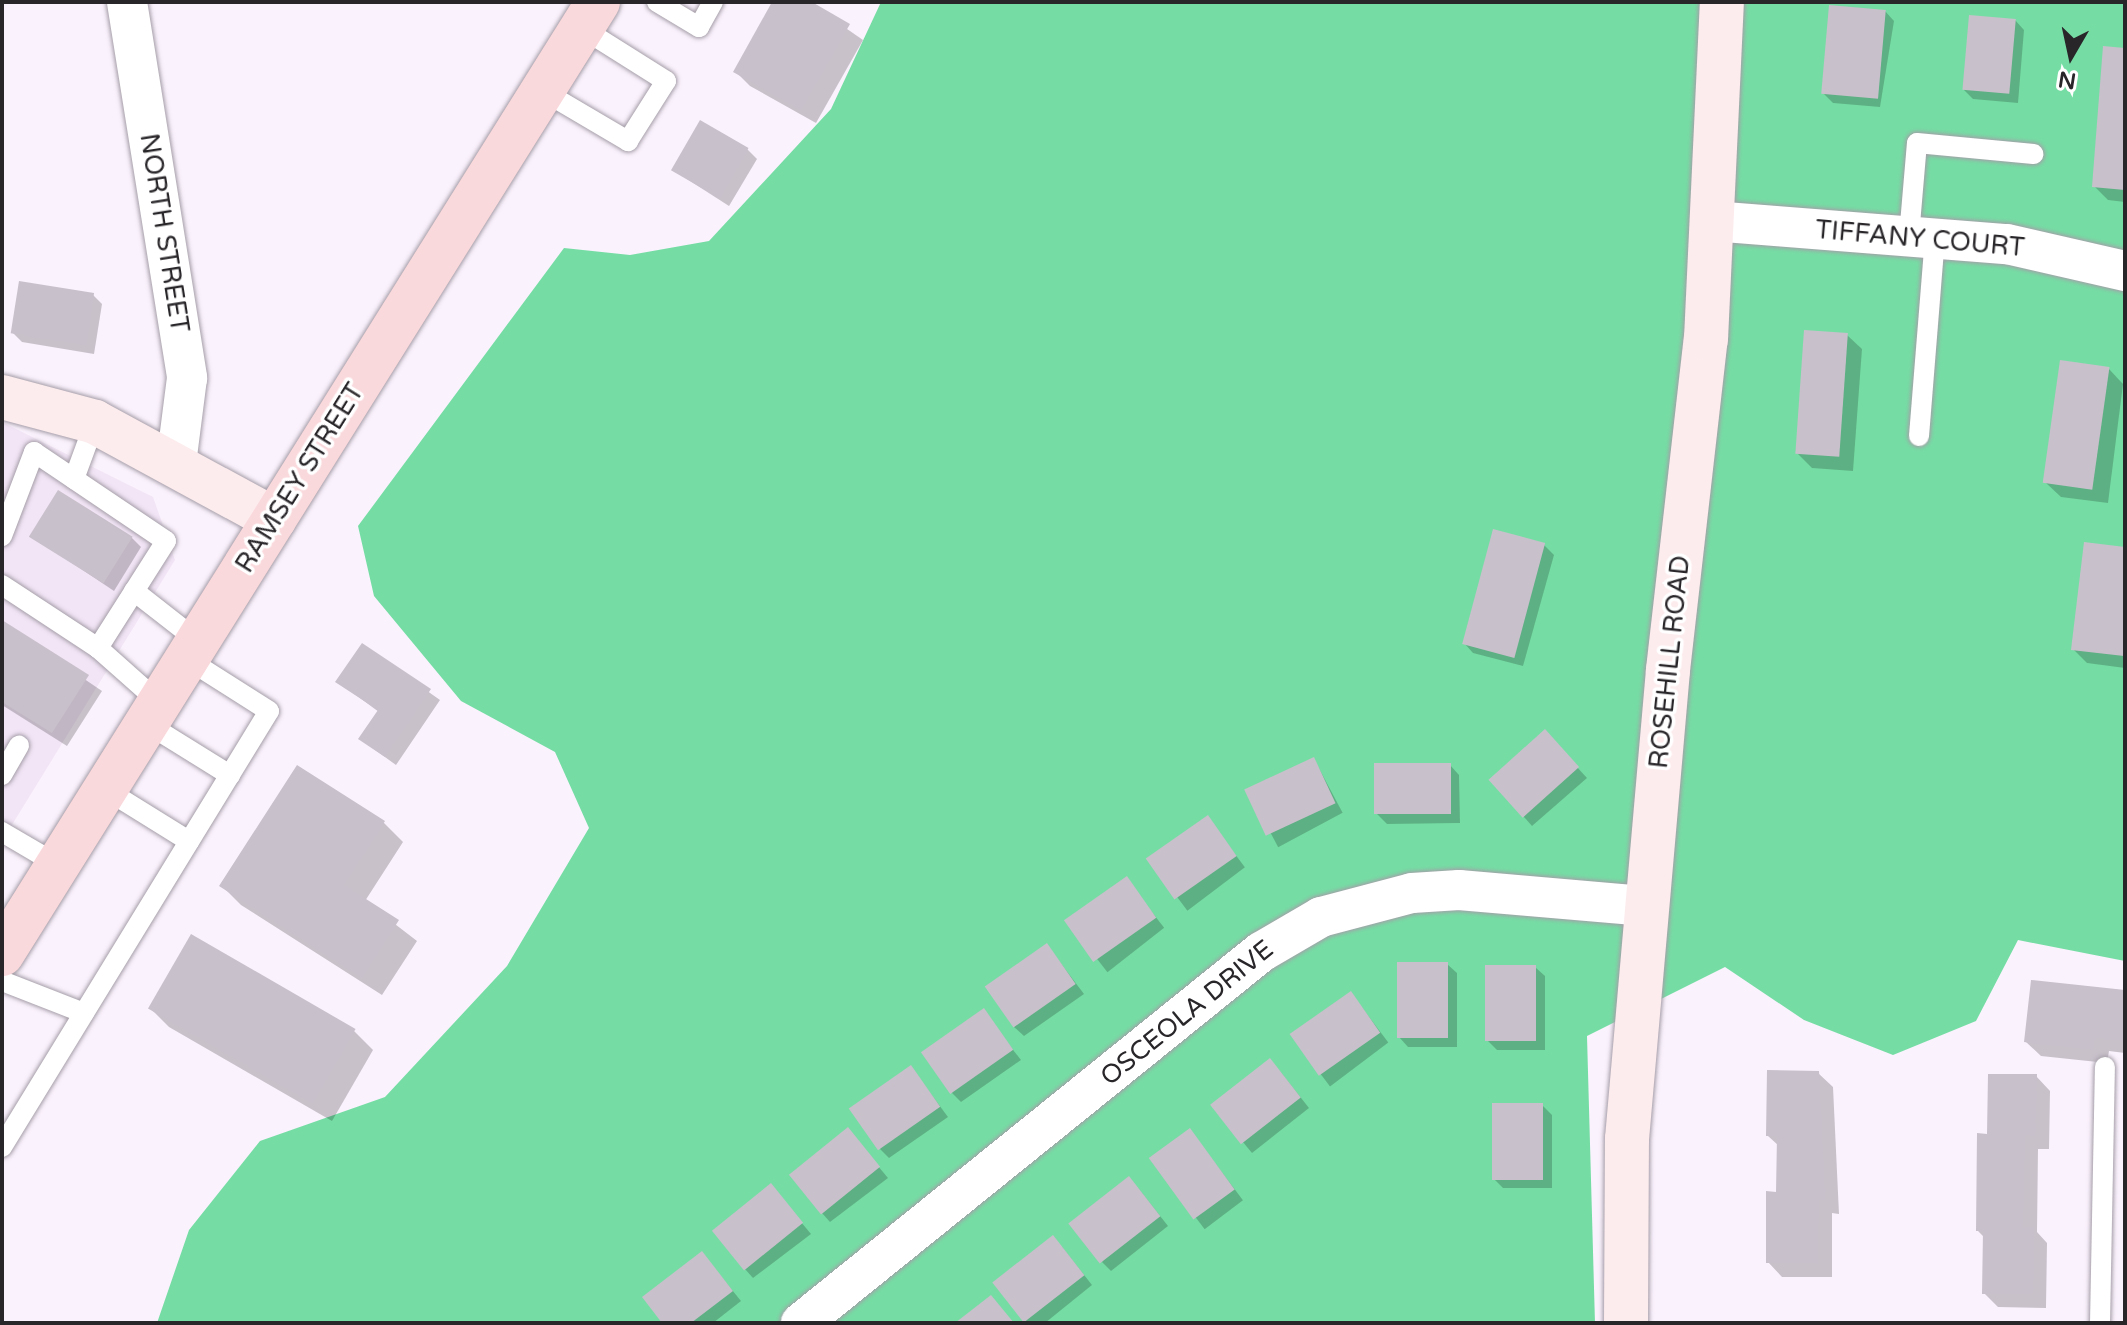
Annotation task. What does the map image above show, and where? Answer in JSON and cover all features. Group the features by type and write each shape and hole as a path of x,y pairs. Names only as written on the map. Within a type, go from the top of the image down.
{"main road":[{"name":"ROSEHILL ROAD","path":"1626,1323 1627,1139 1646,906 1706,339 1722,2"},
{"name":"RAMSEY STREET","path":"2,954 590,15"},
{"path":"2,397 95,422 274,519"}],"street":[{"name":"NORTH STREET","path":"127,2 187,378 176,464"},
{"name":"TIFFANY COURT","path":"1712,221 2007,244 2125,271"},
{"name":"OSCEOLA DRIVE","path":"801,1323 1261,952 1321,917 1412,893 1459,890 1646,906"}],"lane":[{"path":"657,2 699,27 713,2"},
{"path":"543,91 628,141 666,81 590,15"},
{"path":"1919,436 1922,237 1917,143 2033,154"},
{"path":"74,479 95,422"},
{"path":"2,536 34,452 166,541 98,648"},
{"path":"2,585 98,648 153,713 230,775"},
{"path":"2,1147 269,711 192,650 134,591"},
{"path":"2,775 19,745"},
{"path":"105,789 189,841"},
{"path":"2,832 58,865"},
{"path":"2,981 84,1013"},
{"path":"2100,1323 2105,1067"}],"shaded area":[{"path":"4,423 153,497 175,560 2,841"}],"green space":[{"path":"881,2 2125,2 2125,961 2018,940 1976,1021 1893,1055 1804,1020 1725,967 1587,1036 1595,1323 157,1323 189,1230 260,1141 385,1097 507,966 589,828 555,752 461,701 374,596 358,526 564,248 630,255 709,241 831,109"}],"building":[{"path":"772,2 812,2 850,24 801,110 733,72"},
{"path":"1829,5 1886,10 1878,99 1821,94"},
{"path":"1969,15 2016,19 2009,94 1962,90"},
{"path":"2103,46 2125,48 2125,190 2092,187"},
{"path":"700,120 748,148 719,198 671,170"},
{"path":"19,281 94,293 86,345 11,333"},
{"path":"1804,330 1848,333 1839,457 1795,454"},
{"path":"2060,360 2110,367 2092,490 2043,483"},
{"path":"58,490 133,537 103,583 29,537"},
{"path":"1493,529 1545,543 1514,658 1462,644"},
{"path":"2084,542 2125,547 2124,656 2071,650"},
{"path":"2,620 89,675 52,733 2,702"},
{"path":"362,643 431,689 385,757 358,739 378,710 335,682"},
{"path":"1545,729 1579,767 1523,818 1489,780"},
{"path":"1314,757 1336,803 1266,836 1244,790"},
{"path":"1374,763 1451,763 1451,814 1374,814"},
{"path":"297,765 385,821 344,885 399,920 362,978 219,886"},
{"path":"1208,815 1237,856 1174,900 1146,859"},
{"path":"1127,876 1156,918 1093,962 1064,920"},
{"path":"191,934 356,1029 313,1103 148,1008"},
{"path":"1047,943 1076,984 1013,1028 985,987"},
{"path":"1397,962 1448,962 1448,1038 1397,1038"},
{"path":"1485,965 1536,965 1536,1041 1485,1041"},
{"path":"2031,980 2125,990 2125,1041 2095,1038 2093,1050 2024,1042"},
{"path":"1351,991 1380,1033 1319,1076 1290,1034"},
{"path":"984,1008 1013,1050 950,1094 921,1052"},
{"path":"1270,1058 1301,1097 1241,1144 1210,1105"},
{"path":"911,1065 940,1107 878,1150 849,1109"},
{"path":"1767,1070 1819,1071 1825,1200 1819,1200 1818,1263 1766,1263 1766,1191 1776,1192 1777,1136 1766,1136"},
{"path":"1988,1074 2037,1074 2035,1136 2025,1135 2023,1227 2034,1227 2033,1294 1982,1294 1983,1231 1976,1231 1977,1133 1987,1134"},
{"path":"1492,1103 1543,1103 1543,1180 1492,1180"},
{"path":"848,1127 880,1167 821,1214 789,1175"},
{"path":"1190,1128 1235,1189 1193,1219 1149,1158"},
{"path":"1129,1176 1160,1216 1100,1264 1068,1223"},
{"path":"771,1183 803,1223 744,1270 712,1231"},
{"path":"1053,1235 1084,1275 1024,1323 992,1282"},
{"path":"702,1251 733,1291 691,1323 662,1323 642,1297"},
{"path":"991,1295 1014,1323 955,1323"}]}
